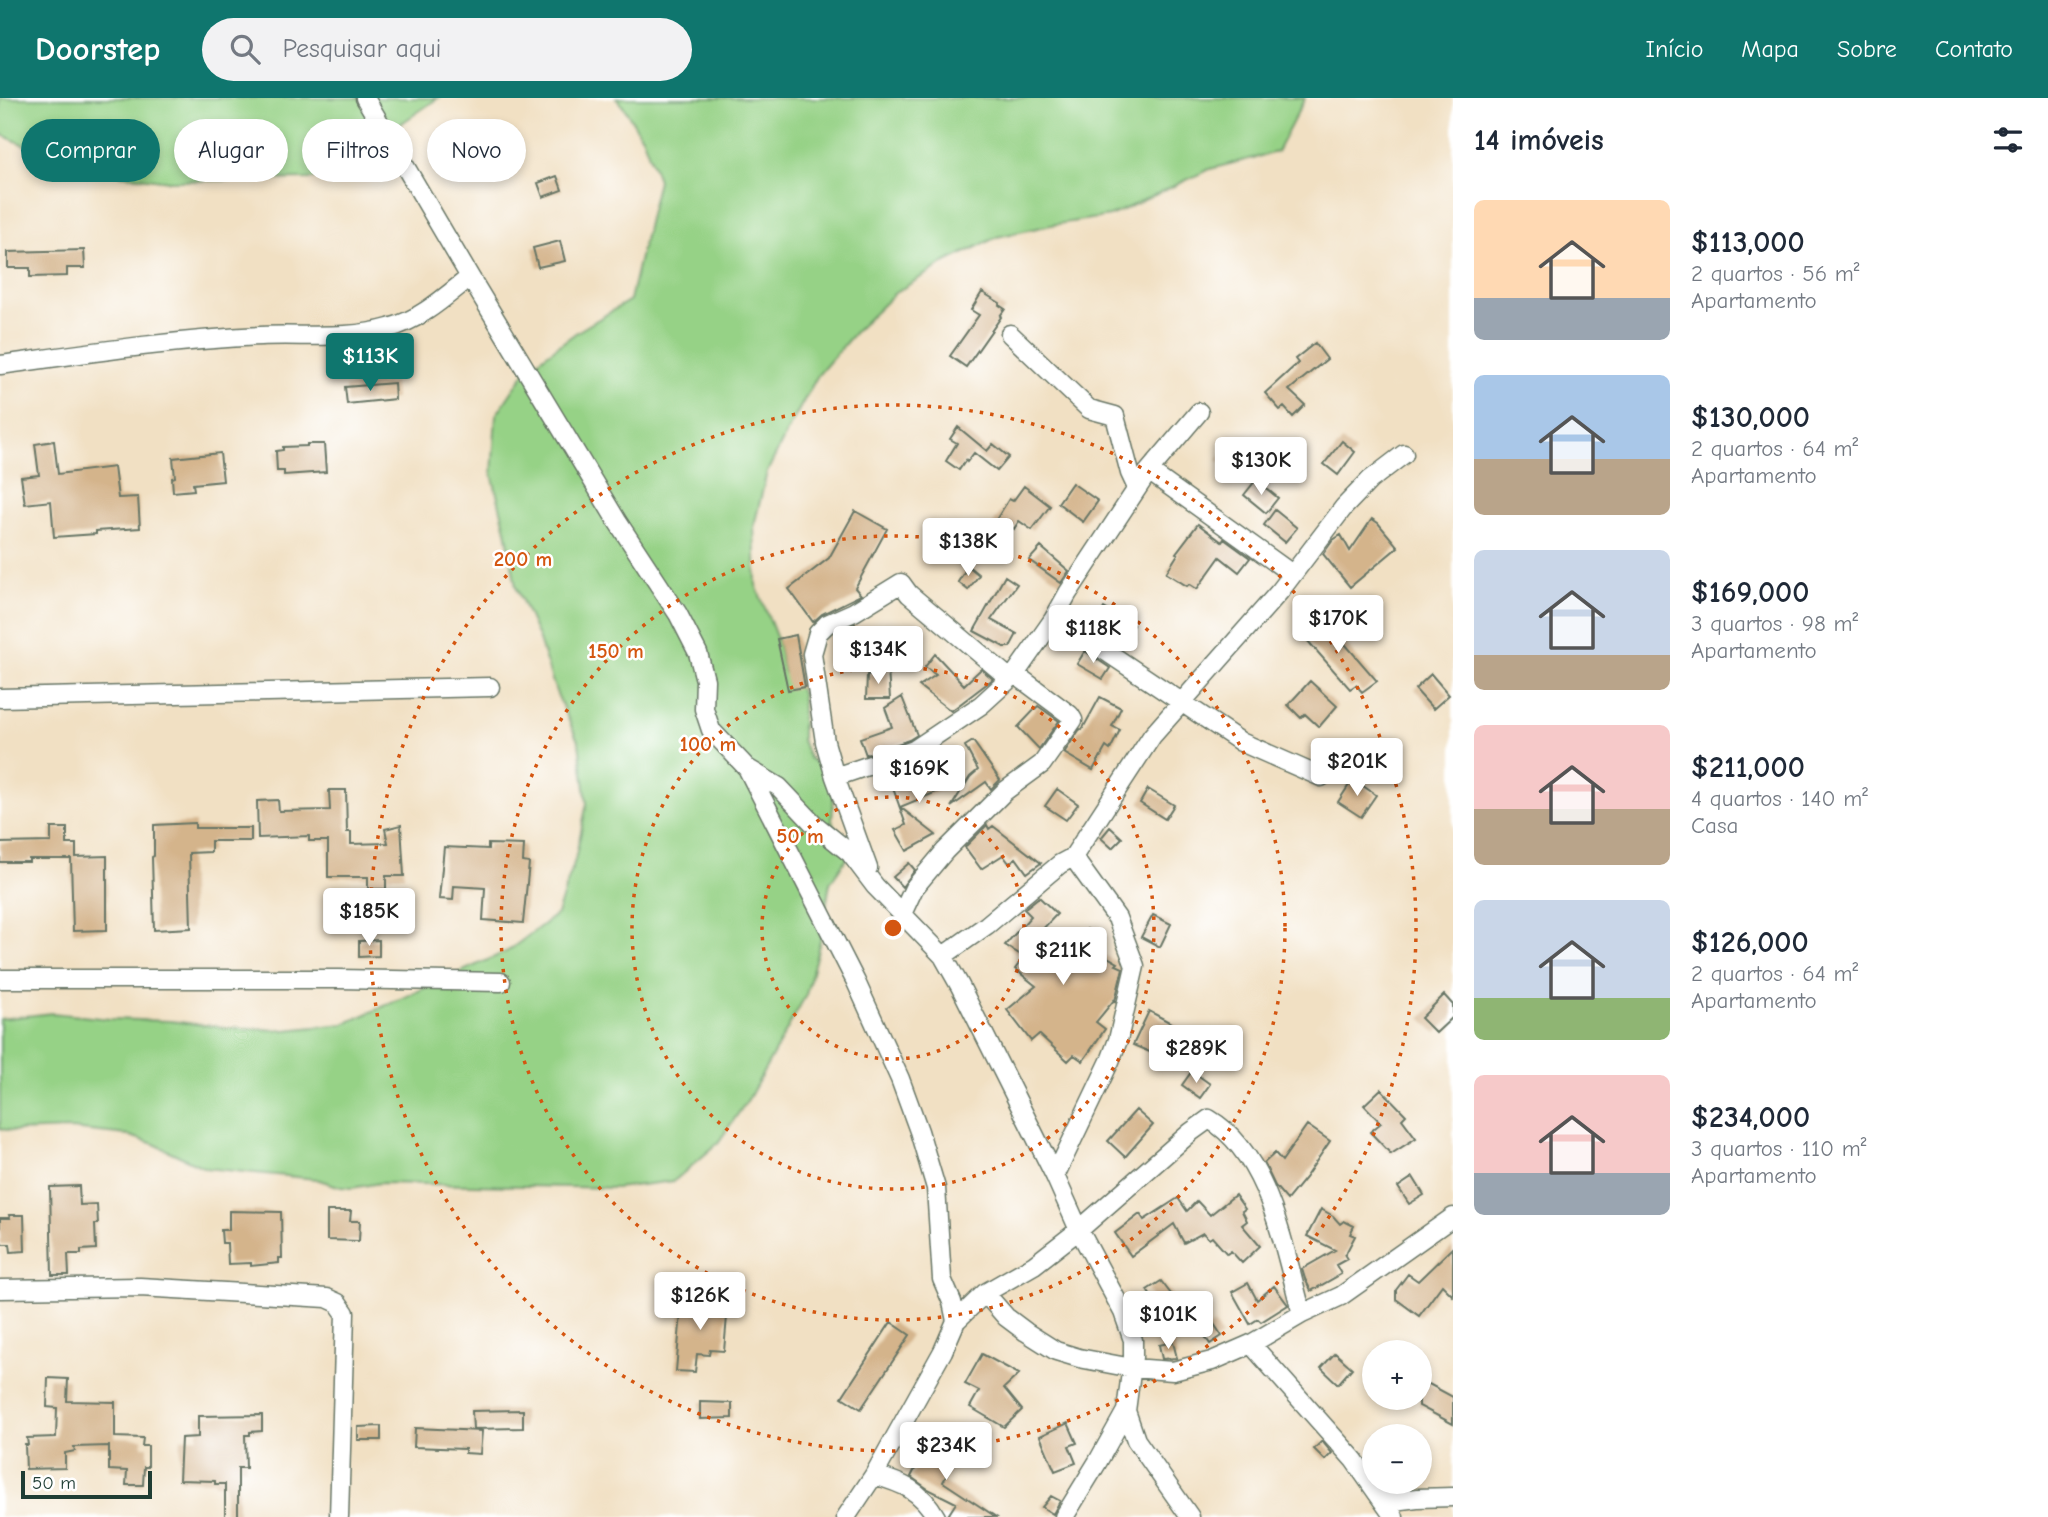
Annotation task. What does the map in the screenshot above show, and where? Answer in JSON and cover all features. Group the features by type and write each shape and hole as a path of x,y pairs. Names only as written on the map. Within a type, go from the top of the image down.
{"street":[{"path":"365,98 617,521 678,614 698,653 705,680 704,709 710,730 747,768 779,786 814,824 850,853 875,886 943,956 1055,1176 1079,1230 1123,1312 1133,1340 1126,1411 1064,1517"},
{"path":"0,365 145,344 262,336 326,335 388,329 410,321 470,277"},
{"path":"1010,334 1089,408 1115,416 1130,473 1137,488"},
{"path":"835,777 914,750 981,705 1012,676 1053,620 1137,488 1199,412"},
{"path":"943,956 987,925 1060,864 1073,857 1152,736 1225,655 1343,507 1370,480 1404,454"},
{"path":"1150,472 1292,574"},
{"path":"875,886 825,742 812,654 818,632 827,624 854,612 901,583 909,594 1012,676 1070,715 1073,720 1042,764 1005,791 945,851 914,888 902,914"},
{"path":"1053,620 1077,632 1241,743 1321,777"},
{"path":"0,698 490,687"},
{"path":"747,768 850,971 900,1079 936,1188 942,1279 953,1303 956,1321"},
{"path":"1055,1176 1118,1040 1135,966 1117,918 1073,857"},
{"path":"0,979 501,982"},
{"path":"846,1517 874,1475 943,1351 956,1321 985,1293 1034,1265 1079,1230 1209,1119 1224,1128 1247,1153 1266,1191 1302,1314"},
{"path":"985,1293 1006,1317 1056,1351 1132,1368 1173,1371 1212,1361 1251,1344 1302,1314 1341,1296 1453,1217"},
{"path":"0,1289 140,1287 327,1298 338,1303 345,1313 339,1517"},
{"path":"1251,1344 1354,1460 1390,1510 1418,1498 1453,1497"},
{"path":"1126,1411 1136,1440 1190,1517"},
{"path":"874,1475 905,1485 930,1507 936,1517"}],"green space":[{"path":"0,98 438,98 408,119 302,119 302,179 288,179 288,119 174,119 174,181 160,180 160,119 21,119 21,144 0,134"},
{"path":"616,98 1305,98 1277,152 1210,169 1110,216 997,237 948,261 895,293 855,332 818,375 767,472 754,526 756,585 777,639 784,672 799,687 802,697 802,740 809,758 835,777 832,820 850,853 830,883 820,941 806,995 749,1098 717,1144 674,1181 616,1188 380,1183 352,1188 316,1179 205,1168 154,1144 127,1135 71,1129 0,1129 0,1019 52,1013 286,1030 344,1024 508,951 557,914 575,860 587,803 579,743 556,692 538,637 516,587 492,474 496,415 528,368 577,332 630,300 658,180 643,139"}],"building":[{"path":"557,176 562,190 543,197 538,183"},
{"path":"560,241 565,261 538,267 533,248"},
{"path":"84,250 85,268 67,268 67,276 30,277 30,268 8,268 8,252"},
{"path":"982,292 1005,309 966,367 950,356 979,315 971,310"},
{"path":"1315,343 1327,359 1289,390 1305,405 1293,417 1284,407 1280,410 1265,393 1298,363 1295,359"},
{"path":"394,383 395,399 347,404 345,387"},
{"path":"958,427 987,451 993,444 1009,457 997,471 974,453 959,470 946,461 957,443 950,439"},
{"path":"54,441 58,474 114,467 118,498 138,497 140,528 54,537 51,501 25,504 21,477 39,475 35,444"},
{"path":"1342,441 1355,452 1338,475 1324,464"},
{"path":"1228,443 1242,452 1247,444 1264,456 1249,478 1217,460"},
{"path":"324,444 326,472 284,475 284,471 277,471 276,451 283,450 283,447"},
{"path":"220,453 223,481 193,484 194,490 173,492 173,458"},
{"path":"1256,480 1278,498 1266,513 1244,495"},
{"path":"1072,483 1098,501 1083,522 1058,503"},
{"path":"1024,486 1050,506 1032,530 1019,521 1014,529 1009,525 985,558 976,552 1009,499 1013,501"},
{"path":"1275,510 1297,528 1285,542 1264,525"},
{"path":"855,511 887,529 855,588 861,595 822,614 813,622 789,589 829,558"},
{"path":"1372,519 1398,547 1350,587 1323,554 1333,540 1341,535 1350,551"},
{"path":"1198,524 1250,558 1239,572 1220,557 1197,589 1166,573 1178,554 1176,553"},
{"path":"1041,547 1069,571 1061,583 1029,560"},
{"path":"968,566 979,575 968,590 958,582"},
{"path":"1005,576 1017,584 991,620 1017,634 1010,647 1004,647 974,631"},
{"path":"1104,608 1133,625 1125,638 1096,622"},
{"path":"1320,615 1377,681 1362,692 1356,685 1350,689 1300,632"},
{"path":"855,624 857,632 876,644 843,651 839,631"},
{"path":"796,635 805,687 788,690 777,639"},
{"path":"1085,651 1110,668 1103,679 1077,664"},
{"path":"935,654 964,685 981,669 993,679 951,711 919,686 936,675 925,667"},
{"path":"888,669 890,699 866,699 867,675"},
{"path":"1431,674 1449,695 1433,709 1415,689"},
{"path":"1310,681 1337,706 1319,727 1305,714 1301,718 1288,705"},
{"path":"902,697 917,735 866,755 860,738 892,727 885,708"},
{"path":"1100,697 1121,708 1112,726 1120,730 1110,750 1106,747 1093,770 1064,753 1080,729 1082,730"},
{"path":"1038,706 1059,721 1039,749 1018,727"},
{"path":"973,741 1000,780 991,789 986,782 951,807 970,777 978,770 965,746"},
{"path":"1375,751 1381,754 1383,759 1381,765 1372,768 1367,759 1369,754"},
{"path":"934,764 956,784 900,807 936,835 907,851 895,830 906,825 893,788 922,778"},
{"path":"1353,779 1376,795 1361,817 1338,802"},
{"path":"1057,789 1078,804 1066,820 1045,806"},
{"path":"1148,789 1174,805 1165,819 1140,803"},
{"path":"329,790 346,790 347,832 351,832 351,844 388,843 385,829 401,825 404,876 386,876 386,889 368,889 368,877 328,877 328,841 309,841 309,836 258,838 257,801 278,800 279,811 330,810"},
{"path":"195,823 195,828 251,828 251,841 211,841 211,852 189,853 191,928 154,930 154,825"},
{"path":"987,825 989,829 993,826 1041,863 1027,873 1016,858 1009,863 1003,855 981,869 965,847"},
{"path":"1110,827 1122,838 1112,848 1101,838"},
{"path":"51,828 67,828 67,844 76,844 76,857 107,856 107,930 73,931 71,859 0,862 0,843 51,842"},
{"path":"488,844 524,845 523,862 529,863 523,923 483,920 485,888 454,886 453,900 439,899 444,847 488,849"},
{"path":"909,863 915,870 902,887 893,877"},
{"path":"1039,897 1057,914 1036,936 1070,957 1087,929 1104,939 1097,951 1123,968 1115,1001 1096,1022 1105,1029 1083,1061 1074,1055 1068,1061 1039,1034 1031,1041 1007,1010 1036,986 1015,969 1024,957 1005,945 1031,916 1024,909"},
{"path":"1153,915 1171,924 1160,947 1141,937"},
{"path":"379,940 379,956 359,957 359,941"},
{"path":"1444,995 1453,1005 1453,1017 1436,1033 1421,1018"},
{"path":"1149,1011 1182,1029 1172,1046 1158,1039 1152,1053 1133,1045"},
{"path":"1192,1071 1210,1084 1200,1098 1182,1085"},
{"path":"1381,1089 1406,1115 1402,1119 1416,1138 1391,1154 1370,1132 1381,1123 1364,1105"},
{"path":"1136,1110 1153,1125 1125,1157 1108,1141"},
{"path":"1307,1125 1330,1141 1287,1200 1275,1186 1264,1163 1275,1153 1282,1161"},
{"path":"1413,1177 1424,1195 1409,1204 1398,1187"},
{"path":"79,1186 80,1205 97,1204 96,1249 81,1250 81,1254 68,1254 69,1275 52,1275 50,1187"},
{"path":"1235,1195 1245,1209 1242,1211 1247,1221 1242,1225 1260,1246 1242,1263 1231,1251 1227,1254 1212,1237 1209,1239 1203,1233 1184,1243 1174,1224 1131,1256 1115,1233 1140,1214 1144,1220 1178,1198 1187,1211 1197,1201 1210,1215"},
{"path":"1321,1209 1340,1224 1344,1221 1354,1226 1350,1234 1355,1236 1344,1254 1347,1259 1336,1265 1341,1274 1311,1291 1302,1269 1335,1250 1307,1236"},
{"path":"229,1211 281,1212 282,1258 279,1258 279,1263 251,1266 251,1263 228,1264 227,1243 222,1243 221,1230 229,1230"},
{"path":"327,1211 351,1211 350,1221 360,1221 359,1241 327,1240"},
{"path":"9,1215 24,1215 25,1251 11,1252 10,1244 0,1244 0,1218 10,1218"},
{"path":"1453,1247 1453,1296 1442,1285 1419,1316 1396,1299 1396,1290 1408,1274 1418,1281"},
{"path":"1161,1281 1176,1305 1162,1314 1147,1290"},
{"path":"1248,1283 1257,1300 1274,1286 1288,1305 1261,1322 1258,1319 1250,1324 1232,1292"},
{"path":"682,1301 728,1305 724,1351 710,1350 709,1355 697,1354 695,1372 676,1371"},
{"path":"891,1322 910,1335 861,1409 842,1397"},
{"path":"1214,1324 1222,1336 1210,1344 1202,1332"},
{"path":"1173,1342 1177,1358 1162,1359 1159,1345"},
{"path":"1335,1353 1352,1368 1338,1384 1321,1368"},
{"path":"982,1354 1019,1374 1004,1388 1022,1410 1004,1427 970,1407 979,1391 965,1384"},
{"path":"48,1378 68,1379 67,1401 115,1402 115,1437 143,1438 142,1446 148,1446 148,1467 144,1467 143,1485 126,1485 127,1471 109,1470 109,1446 74,1447 75,1451 65,1453 65,1468 26,1469 27,1438 56,1437 57,1408 47,1407"},
{"path":"1432,1386 1453,1397 1453,1424 1427,1410 1432,1410"},
{"path":"700,1402 732,1403 732,1418 700,1419"},
{"path":"523,1410 523,1428 473,1429 472,1411"},
{"path":"262,1415 262,1431 245,1435 246,1468 238,1468 238,1517 225,1517 225,1484 215,1484 215,1481 179,1480 181,1438 198,1437 198,1416"},
{"path":"1068,1423 1077,1443 1069,1446 1076,1463 1055,1471 1040,1436"},
{"path":"381,1426 381,1440 358,1440 358,1427"},
{"path":"415,1428 482,1431 480,1454 465,1453 465,1449 414,1447"},
{"path":"947,1441 961,1449 943,1482 996,1517 947,1517 956,1503 911,1477 923,1453 937,1460"},
{"path":"1322,1441 1332,1453 1325,1460 1314,1449"},
{"path":"1051,1496 1060,1501 1053,1514 1042,1507"}]}
